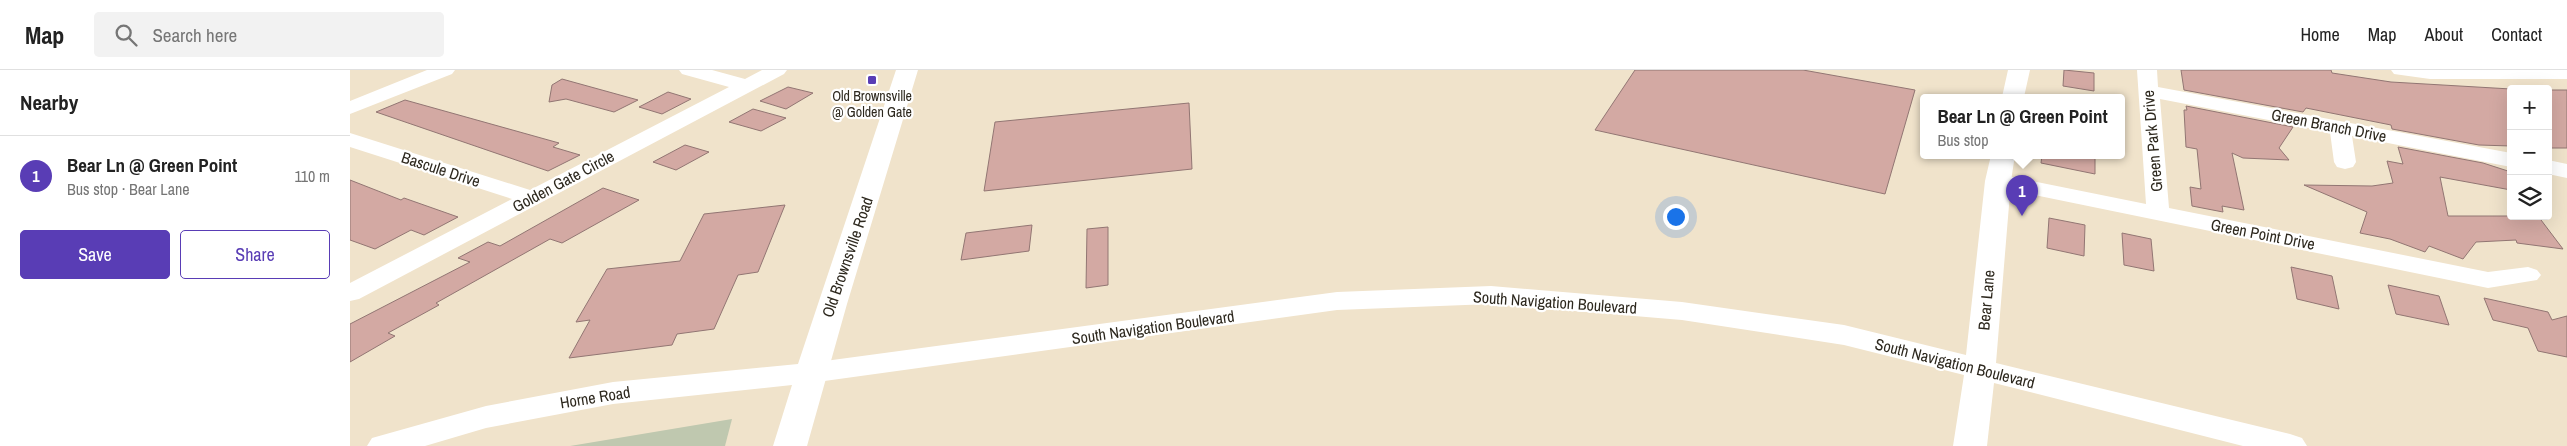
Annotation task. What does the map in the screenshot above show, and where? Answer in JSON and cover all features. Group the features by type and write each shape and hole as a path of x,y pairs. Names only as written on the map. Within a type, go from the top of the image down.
{"street":[{"path":"350,108 445,70"},
{"path":"689,70 746,85"},
{"name":"Golden Gate Circle","path":"350,293 777,70"},
{"name":"Old Brownsville Road","path":"790,446 810,374 907,70"},
{"path":"2014,94 2017,70"},
{"name":"Green Park Drive","path":"2146,70 2158,213"},
{"path":"2401,70 2430,73 2564,74"},
{"name":"Green Branch Drive","path":"2148,91 2507,159"},
{"path":"2340,127 2345,162"},
{"name":"Bascule Drive","path":"350,140 532,198"},
{"name":"Green Point Drive","path":"2000,168 2158,213 2488,280 2528,275"},
{"name":"Bear Lane","path":"1970,446 1980,370 2000,168"},
{"path":"2552,168 2567,171"},
{"name":"South Navigation Boulevard","path":"810,374 1337,301 1491,295 1682,311 1835,334 2290,446"},
{"name":"Horne Road","path":"384,446 486,417 613,392 810,374"}],"green space":[{"path":"732,419 725,446 570,446"}],"building":[{"path":"1635,70 1803,70 1915,90 1885,194 1595,130"},
{"path":"2064,70 2094,73 2094,91 2063,86"},
{"path":"2181,70 2331,70 2332,73 2391,82 2507,89 2507,146 2479,145 2392,129 2391,125 2306,108 2303,112 2184,90"},
{"path":"562,79 638,100 614,112 566,99 549,102 552,85"},
{"path":"788,87 813,93 786,109 760,101"},
{"path":"2552,90 2567,90 2567,148 2552,148"},
{"path":"668,92 691,99 662,114 639,107"},
{"path":"405,100 559,143 553,147 580,155 548,171 376,112"},
{"path":"1189,103 1192,169 984,191 995,122"},
{"path":"2186,106 2293,127 2279,148 2289,160 2243,158 2232,153 2244,210 2222,206 2223,212 2192,206 2190,187 2201,189 2197,149 2186,147 2184,110 2187,110"},
{"path":"753,109 786,118 761,131 729,122"},
{"path":"685,145 709,152 676,170 653,162"},
{"path":"2398,147 2483,163 2507,171 2507,189 2440,177 2448,216 2507,216 2507,220 2541,220 2563,249 2517,243 2516,240 2476,242 2463,259 2429,246 2425,252 2390,239 2360,233 2367,212 2304,185 2372,186 2393,183 2387,161 2403,164"},
{"path":"2042,159 2095,159 2095,174 2041,163"},
{"path":"350,180 401,200 404,198 458,217 424,235 411,230 375,249 350,240"},
{"path":"603,188 639,200 562,243 550,239 436,303 439,305 388,333 395,336 350,362 350,324 470,262 458,258 488,242 500,246"},
{"path":"785,205 758,272 738,275 714,329 677,334 672,345 569,358 590,320 576,322 607,269 680,261 704,214"},
{"path":"2049,218 2085,225 2084,256 2047,248"},
{"path":"1032,225 1029,251 961,260 966,233"},
{"path":"1108,227 1108,285 1086,288 1087,229"},
{"path":"2122,233 2151,239 2154,271 2124,265"},
{"path":"2291,267 2332,276 2339,309 2297,299"},
{"path":"2388,285 2439,296 2449,325 2396,314"},
{"path":"2484,298 2548,312 2552,320 2567,316 2567,357 2538,351 2528,328 2493,320"}],"place":[{"name":"Old Brownsville @ Golden Gate","path":"872,80"},
{"name":"Bear Ln @ Green Point","path":"2022,216"}]}
